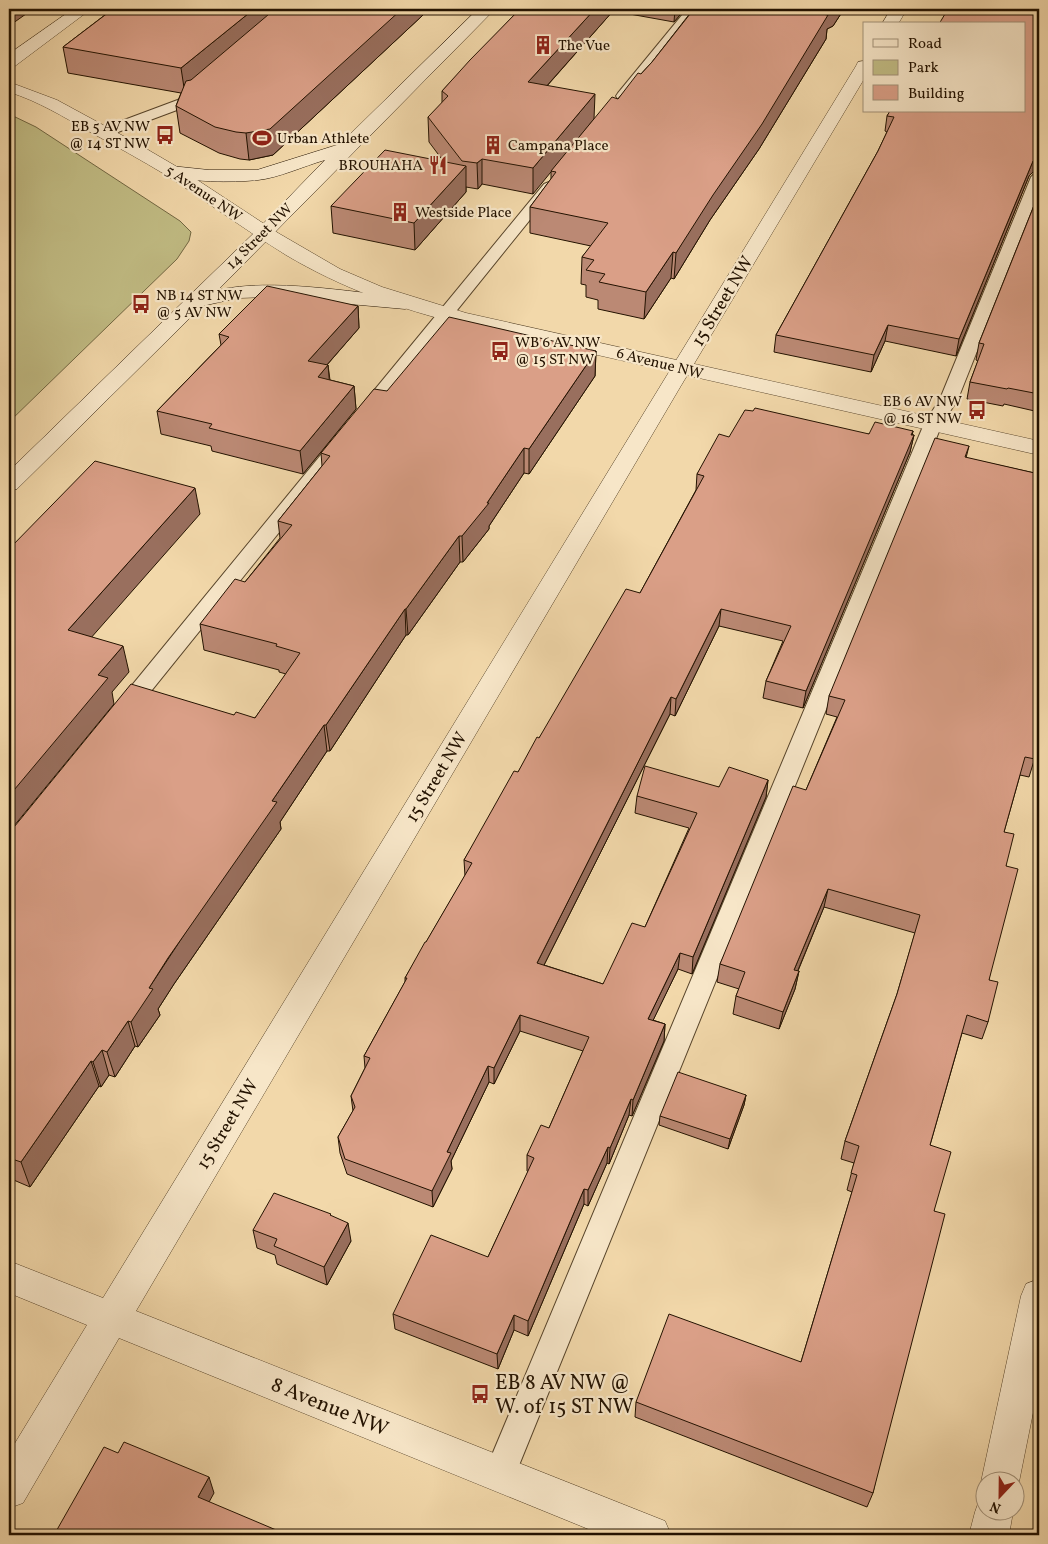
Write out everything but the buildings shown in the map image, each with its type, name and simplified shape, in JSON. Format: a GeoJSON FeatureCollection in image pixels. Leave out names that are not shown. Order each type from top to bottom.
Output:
{"type":"FeatureCollection","features":[{"type":"Feature","properties":{"kind":"street"},"geometry":{"type":"LineString","coordinates":[[9,62],[83,9]]}},
{"type":"Feature","properties":{"kind":"street","name":"14 Street NW"},"geometry":{"type":"LineString","coordinates":[[9,484],[264,234],[347,147],[487,9]]}},
{"type":"Feature","properties":{"kind":"street"},"geometry":{"type":"LineString","coordinates":[[891,22],[899,9]]}},
{"type":"Feature","properties":{"kind":"street","name":"15 Street NW"},"geometry":{"type":"LineString","coordinates":[[9,1489],[863,68]]}},
{"type":"Feature","properties":{"kind":"street","name":"5 Avenue NW"},"geometry":{"type":"LineString","coordinates":[[9,86],[57,106],[104,132],[171,171],[264,234]]}},
{"type":"Feature","properties":{"kind":"street"},"geometry":{"type":"LineString","coordinates":[[171,171],[208,175],[258,175],[347,147]]}},
{"type":"Feature","properties":{"kind":"street","name":"6 Avenue NW"},"geometry":{"type":"LineString","coordinates":[[264,234],[334,273],[405,303],[445,314],[644,358],[682,369],[1039,448]]}},
{"type":"Feature","properties":{"kind":"street"},"geometry":{"type":"LineString","coordinates":[[193,302],[238,292],[271,291],[405,303]]}},
{"type":"Feature","properties":{"kind":"street","name":"8 Avenue NW"},"geometry":{"type":"LineString","coordinates":[[9,1276],[651,1535]]}},
{"type":"Feature","properties":{"kind":"street"},"geometry":{"type":"LineString","coordinates":[[1002,1472],[1039,1296]]}},
{"type":"Feature","properties":{"kind":"street"},"geometry":{"type":"LineString","coordinates":[[989,1535],[992,1522]]}},
{"type":"Feature","properties":{"kind":"lane"},"geometry":{"type":"LineString","coordinates":[[614,107],[694,9]]}},
{"type":"Feature","properties":{"kind":"lane"},"geometry":{"type":"LineString","coordinates":[[104,132],[188,101],[210,82]]}},
{"type":"Feature","properties":{"kind":"lane"},"geometry":{"type":"LineString","coordinates":[[109,728],[557,176]]}},
{"type":"Feature","properties":{"kind":"lane"},"geometry":{"type":"LineString","coordinates":[[500,1474],[933,424],[949,399],[1039,178]]}},
{"type":"Feature","properties":{"kind":"green space"},"geometry":{"type":"Polygon","coordinates":[[[9,114],[36,127],[180,221],[191,232],[189,241],[177,259],[9,422],[9,114]]]}},
{"type":"Feature","properties":{"kind":"place","name":"The Vue"},"geometry":{"type":"Point","coordinates":[543,45]}},
{"type":"Feature","properties":{"kind":"place","name":"EB 5 AV NW @ 14 ST NW"},"geometry":{"type":"Point","coordinates":[165,135]}},
{"type":"Feature","properties":{"kind":"place","name":"Urban Athlete"},"geometry":{"type":"Point","coordinates":[262,138]}},
{"type":"Feature","properties":{"kind":"place","name":"Campana Place"},"geometry":{"type":"Point","coordinates":[493,145]}},
{"type":"Feature","properties":{"kind":"place","name":"BROUHAHA"},"geometry":{"type":"Point","coordinates":[438,165]}},
{"type":"Feature","properties":{"kind":"place","name":"Westside Place"},"geometry":{"type":"Point","coordinates":[400,212]}},
{"type":"Feature","properties":{"kind":"place","name":"NB 14 ST NW @ 5 AV NW"},"geometry":{"type":"Point","coordinates":[141,304]}},
{"type":"Feature","properties":{"kind":"place","name":"WB 6 AV NW @ 15 ST NW"},"geometry":{"type":"Point","coordinates":[500,351]}},
{"type":"Feature","properties":{"kind":"place","name":"EB 6 AV NW @ 16 ST NW"},"geometry":{"type":"Point","coordinates":[977,410]}},
{"type":"Feature","properties":{"kind":"place","name":"EB 8 AV NW @ W. of 15 ST NW"},"geometry":{"type":"Point","coordinates":[480,1394]}}]}
